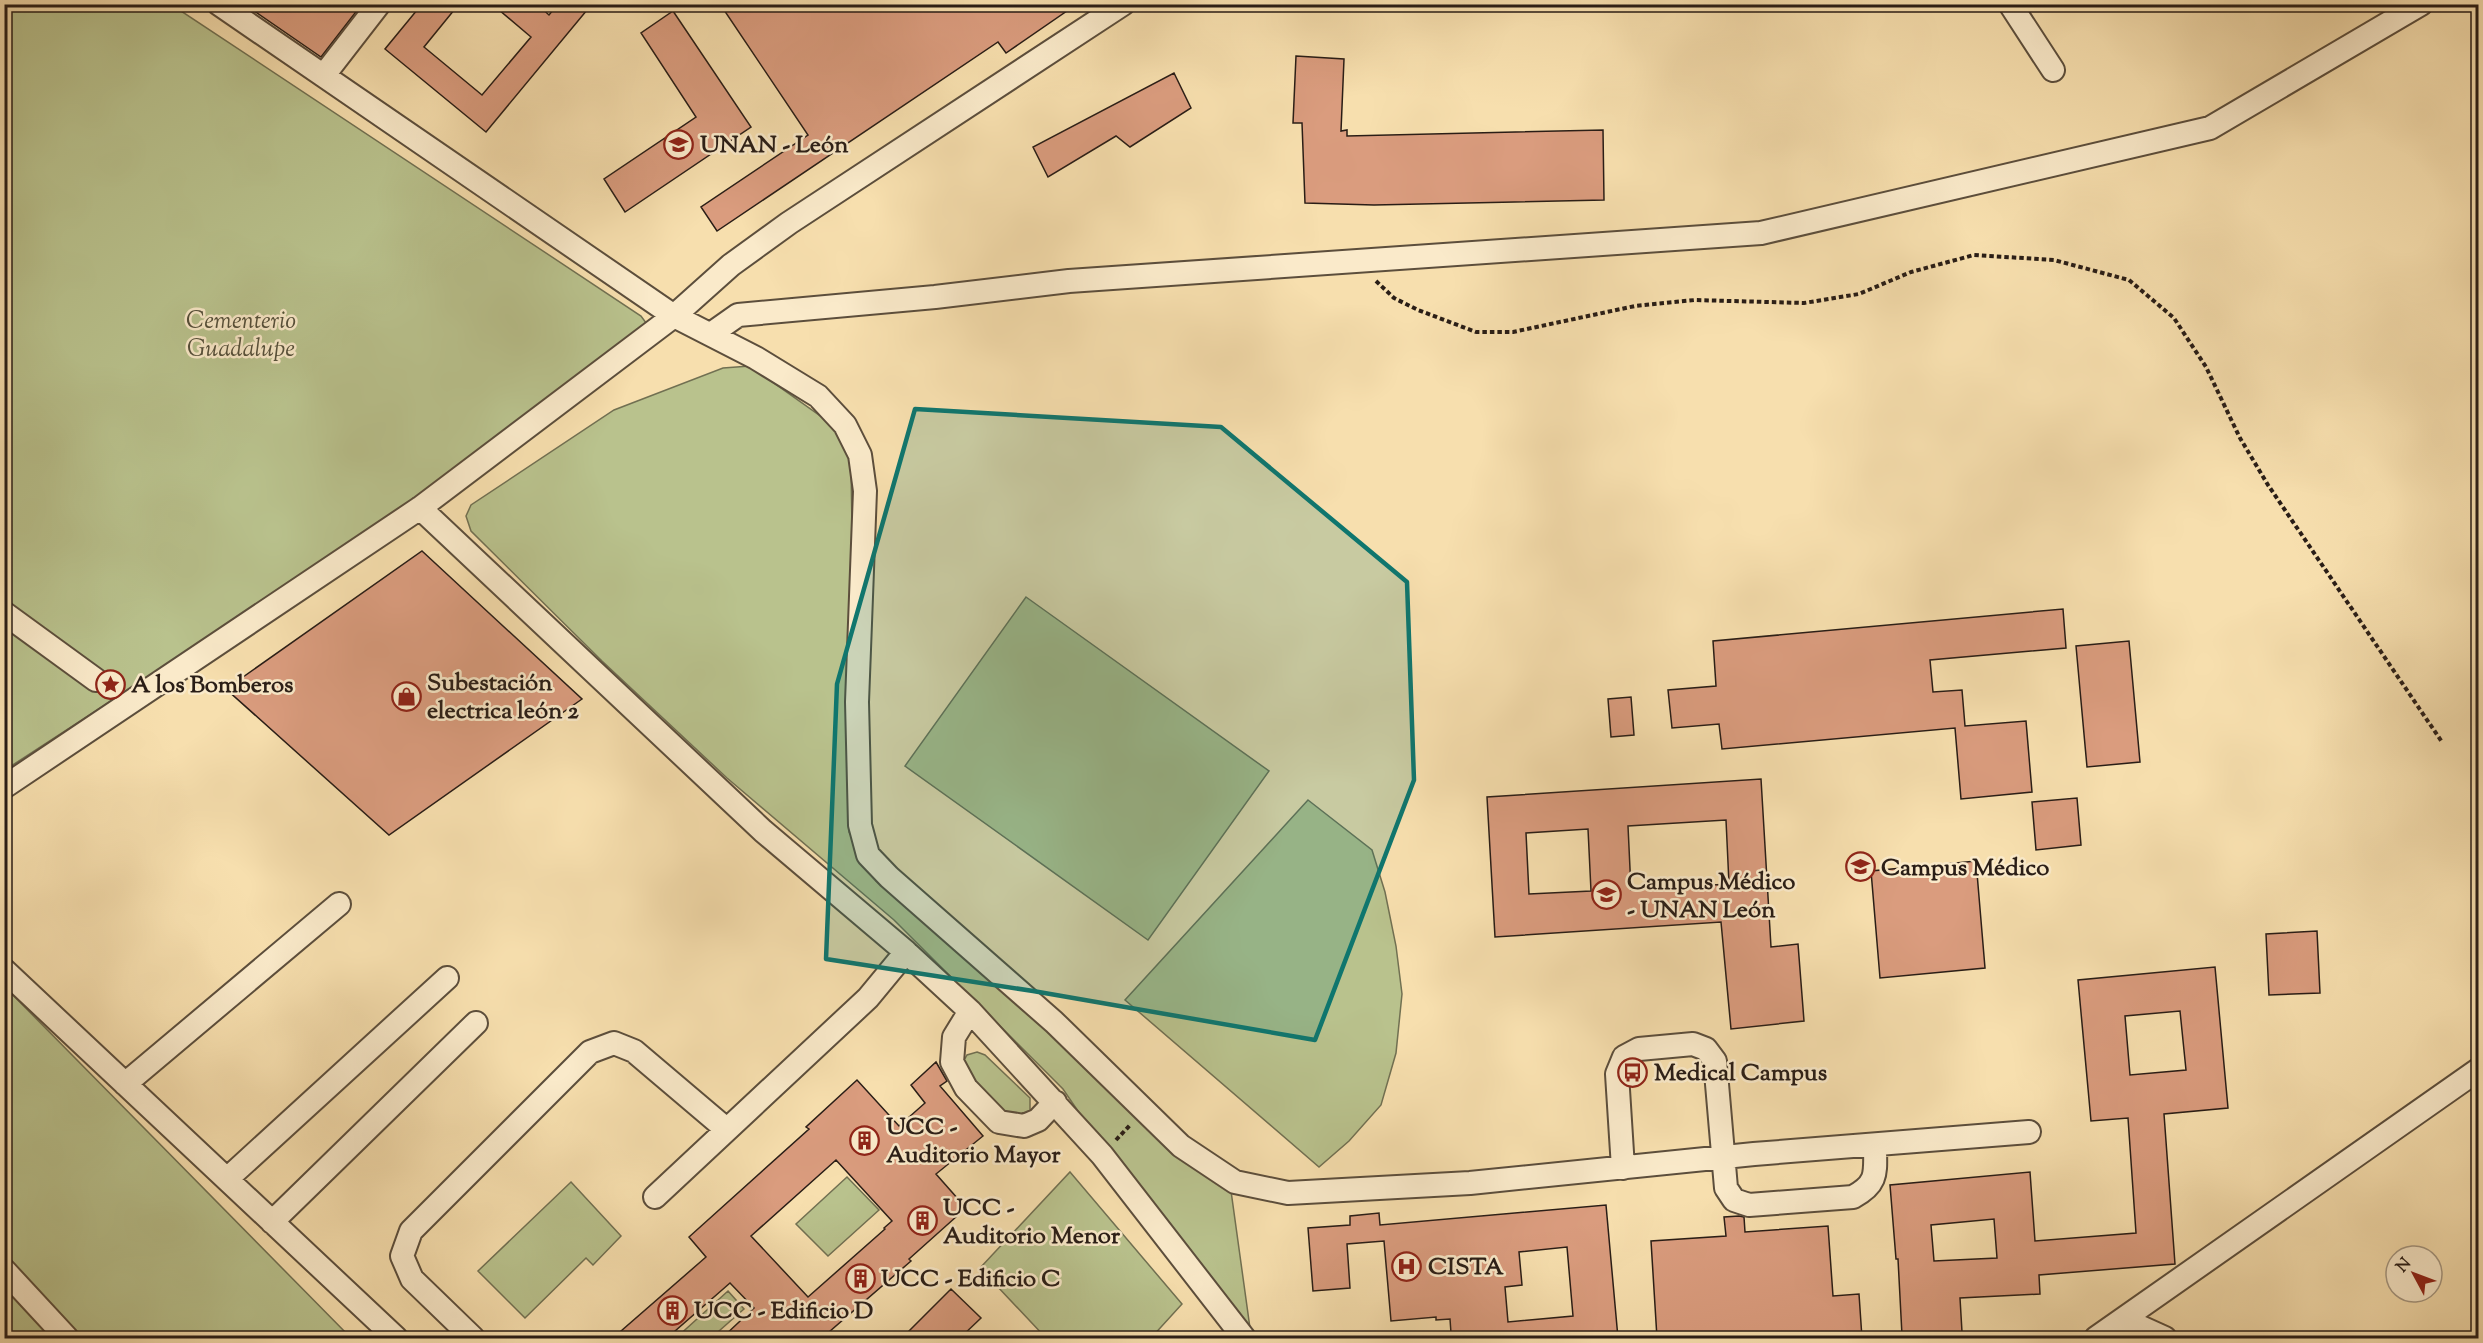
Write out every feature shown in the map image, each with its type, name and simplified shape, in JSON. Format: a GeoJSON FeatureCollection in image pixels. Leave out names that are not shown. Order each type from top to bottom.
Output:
{"type":"FeatureCollection","features":[{"type":"Feature","properties":{"kind":"street"},"geometry":{"type":"LineString","coordinates":[[219,4],[674,316],[756,358],[818,396],[845,425],[860,455],[865,491],[857,702],[860,825],[868,855],[889,877],[1053,1022],[1181,1146],[1235,1182],[1288,1193],[1470,1183],[1723,1157],[2029,1132]]}},
{"type":"Feature","properties":{"kind":"street"},"geometry":{"type":"LineString","coordinates":[[324,75],[379,4]]}},
{"type":"Feature","properties":{"kind":"street"},"geometry":{"type":"LineString","coordinates":[[4,786],[420,508],[674,316],[731,265],[789,223],[1123,4]]}},
{"type":"Feature","properties":{"kind":"street"},"geometry":{"type":"LineString","coordinates":[[2010,4],[2053,70]]}},
{"type":"Feature","properties":{"kind":"street"},"geometry":{"type":"LineString","coordinates":[[711,334],[738,315],[935,297],[1069,281],[1761,233],[2210,128],[2421,4]]}},
{"type":"Feature","properties":{"kind":"street"},"geometry":{"type":"LineString","coordinates":[[420,508],[763,831],[906,952],[970,1011],[1102,1155],[1244,1338]]}},
{"type":"Feature","properties":{"kind":"street"},"geometry":{"type":"LineString","coordinates":[[4,613],[96,680]]}},
{"type":"Feature","properties":{"kind":"street"},"geometry":{"type":"LineString","coordinates":[[125,1084],[339,904]]}},
{"type":"Feature","properties":{"kind":"street"},"geometry":{"type":"LineString","coordinates":[[655,1197],[868,998],[906,952]]}},
{"type":"Feature","properties":{"kind":"street"},"geometry":{"type":"LineString","coordinates":[[4,970],[396,1338]]}},
{"type":"Feature","properties":{"kind":"street"},"geometry":{"type":"LineString","coordinates":[[227,1179],[447,978]]}},
{"type":"Feature","properties":{"kind":"street"},"geometry":{"type":"LineString","coordinates":[[970,1011],[954,1037],[952,1062],[966,1088],[999,1122],[1024,1126],[1038,1120],[1055,1102]]}},
{"type":"Feature","properties":{"kind":"street"},"geometry":{"type":"LineString","coordinates":[[272,1222],[476,1023]]}},
{"type":"Feature","properties":{"kind":"street"},"geometry":{"type":"LineString","coordinates":[[473,1338],[412,1279],[402,1256],[411,1231],[590,1052],[614,1043],[634,1051],[726,1129]]}},
{"type":"Feature","properties":{"kind":"street"},"geometry":{"type":"LineString","coordinates":[[1623,1168],[1617,1074],[1624,1058],[1639,1049],[1693,1044],[1706,1049],[1715,1061],[1726,1188],[1734,1200],[1749,1205],[1853,1197],[1867,1190],[1875,1175],[1875,1145]]}},
{"type":"Feature","properties":{"kind":"street"},"geometry":{"type":"LineString","coordinates":[[2096,1338],[2478,1070]]}},
{"type":"Feature","properties":{"kind":"street"},"geometry":{"type":"LineString","coordinates":[[4,1270],[67,1338]]}},
{"type":"Feature","properties":{"kind":"street"},"geometry":{"type":"LineString","coordinates":[[2123,1319],[2165,1338]]}},
{"type":"Feature","properties":{"kind":"path"},"geometry":{"type":"LineString","coordinates":[[1362,260],[1376,281],[1394,298],[1418,310],[1476,332],[1513,332],[1635,306],[1695,300],[1804,303],[1859,294],[1911,272],[1974,255],[2054,260],[2129,280],[2174,318],[2206,366],[2240,438],[2268,485],[2442,742]]}},
{"type":"Feature","properties":{"kind":"path"},"geometry":{"type":"LineString","coordinates":[[1102,1155],[1144,1111]]}},
{"type":"Feature","properties":{"kind":"highlighted area"},"geometry":{"type":"Polygon","coordinates":[[[915,409],[1221,427],[1407,582],[1414,780],[1315,1040],[1033,991],[826,959],[837,684],[915,409]]]}},
{"type":"Feature","properties":{"kind":"green space","name":"Cementerio Guadalupe"},"geometry":{"type":"Polygon","coordinates":[[[5,5],[172,5],[641,316],[655,335],[454,478],[5,770],[5,5]]]}},
{"type":"Feature","properties":{"kind":"green space"},"geometry":{"type":"Polygon","coordinates":[[[750,366],[840,430],[851,466],[852,528],[847,753],[849,832],[876,881],[1008,993],[1231,1191],[1250,1328],[1120,1173],[1063,1089],[894,920],[727,778],[602,661],[471,531],[466,516],[471,505],[614,410],[723,368],[750,366]]]}},
{"type":"Feature","properties":{"kind":"green space"},"geometry":{"type":"Polygon","coordinates":[[[1026,597],[1269,771],[1148,940],[905,766],[1026,597]]]}},
{"type":"Feature","properties":{"kind":"green space"},"geometry":{"type":"Polygon","coordinates":[[[1308,800],[1372,850],[1385,892],[1396,946],[1402,994],[1396,1053],[1381,1105],[1349,1141],[1319,1167],[1125,1000],[1308,800]]]}},
{"type":"Feature","properties":{"kind":"green space"},"geometry":{"type":"Polygon","coordinates":[[[5,987],[351,1338],[5,1338],[5,987]]]}},
{"type":"Feature","properties":{"kind":"green space"},"geometry":{"type":"Polygon","coordinates":[[[977,1052],[985,1055],[1030,1098],[1030,1110],[1022,1117],[1009,1118],[965,1076],[962,1064],[967,1055],[977,1052]]]}},
{"type":"Feature","properties":{"kind":"green space"},"geometry":{"type":"Polygon","coordinates":[[[1070,1172],[1182,1304],[1151,1338],[1046,1338],[980,1268],[1070,1172]]]}},
{"type":"Feature","properties":{"kind":"green space"},"geometry":{"type":"Polygon","coordinates":[[[847,1177],[879,1210],[828,1256],[796,1224],[847,1177]]]}},
{"type":"Feature","properties":{"kind":"green space"},"geometry":{"type":"Polygon","coordinates":[[[571,1182],[621,1236],[593,1265],[586,1258],[525,1318],[478,1271],[571,1182]]]}},
{"type":"Feature","properties":{"kind":"green space"},"geometry":{"type":"Polygon","coordinates":[[[728,1291],[744,1309],[711,1338],[676,1338],[728,1291]]]}},
{"type":"Feature","properties":{"kind":"building"},"geometry":{"type":"Polygon","coordinates":[[[244,4],[362,4],[321,57],[244,4]]]}},
{"type":"Feature","properties":{"kind":"building"},"geometry":{"type":"Polygon","coordinates":[[[422,4],[459,4],[424,47],[482,95],[531,37],[492,4],[537,4],[549,15],[558,4],[592,4],[486,132],[385,49],[422,4]]]}},
{"type":"Feature","properties":{"kind":"building"},"geometry":{"type":"Polygon","coordinates":[[[720,4],[1077,4],[1006,53],[998,42],[717,231],[701,207],[808,135],[720,4]]]}},
{"type":"Feature","properties":{"kind":"building"},"geometry":{"type":"Polygon","coordinates":[[[673,11],[751,127],[625,212],[604,179],[696,117],[641,33],[673,11]]]}},
{"type":"Feature","properties":{"kind":"building"},"geometry":{"type":"Polygon","coordinates":[[[1296,56],[1344,59],[1341,131],[1347,130],[1347,136],[1603,130],[1604,200],[1374,205],[1305,203],[1302,123],[1293,123],[1296,56]]]}},
{"type":"Feature","properties":{"kind":"building"},"geometry":{"type":"Polygon","coordinates":[[[1174,73],[1191,108],[1130,147],[1116,136],[1048,177],[1033,147],[1174,73]]]}},
{"type":"Feature","properties":{"kind":"building"},"geometry":{"type":"Polygon","coordinates":[[[422,551],[582,699],[389,835],[226,689],[422,551]]]}},
{"type":"Feature","properties":{"kind":"building"},"geometry":{"type":"Polygon","coordinates":[[[2063,609],[2066,648],[1930,660],[1933,692],[1962,690],[1965,726],[2026,721],[2032,792],[1961,799],[1955,728],[1722,749],[1719,724],[1672,728],[1668,690],[1716,686],[1713,641],[2063,609]]]}},
{"type":"Feature","properties":{"kind":"building"},"geometry":{"type":"Polygon","coordinates":[[[2129,641],[2140,762],[2087,767],[2076,646],[2129,641]]]}},
{"type":"Feature","properties":{"kind":"building"},"geometry":{"type":"Polygon","coordinates":[[[1631,697],[1634,735],[1611,737],[1608,699],[1631,697]]]}},
{"type":"Feature","properties":{"kind":"building"},"geometry":{"type":"Polygon","coordinates":[[[1761,779],[1771,947],[1798,944],[1804,1021],[1731,1029],[1721,922],[1495,937],[1487,797],[1761,779]],[[1726,820],[1628,826],[1631,890],[1729,884],[1726,820]],[[1588,829],[1526,833],[1529,894],[1591,891],[1588,829]]]}},
{"type":"Feature","properties":{"kind":"building"},"geometry":{"type":"Polygon","coordinates":[[[2077,798],[2081,845],[2036,850],[2032,802],[2077,798]]]}},
{"type":"Feature","properties":{"kind":"building"},"geometry":{"type":"Polygon","coordinates":[[[1976,861],[1985,968],[1880,978],[1871,871],[1976,861]]]}},
{"type":"Feature","properties":{"kind":"building"},"geometry":{"type":"Polygon","coordinates":[[[2317,931],[2320,993],[2269,995],[2266,934],[2317,931]]]}},
{"type":"Feature","properties":{"kind":"building"},"geometry":{"type":"Polygon","coordinates":[[[2215,967],[2228,1108],[2164,1114],[2175,1264],[2039,1275],[2040,1294],[1960,1298],[1962,1332],[1902,1335],[1898,1259],[1896,1259],[1890,1185],[2030,1172],[2035,1241],[2136,1233],[2128,1118],[2091,1121],[2078,980],[2215,967]],[[2180,1011],[2125,1016],[2130,1075],[2186,1070],[2180,1011]],[[1994,1219],[1931,1225],[1934,1261],[1997,1258],[1994,1219]]]}},
{"type":"Feature","properties":{"kind":"building"},"geometry":{"type":"Polygon","coordinates":[[[936,1062],[947,1081],[940,1086],[983,1136],[936,1174],[966,1208],[909,1259],[911,1261],[822,1338],[722,1338],[754,1308],[730,1283],[667,1338],[613,1338],[706,1257],[689,1237],[809,1129],[806,1127],[857,1080],[899,1126],[925,1103],[911,1085],[936,1062]],[[836,1160],[751,1236],[808,1297],[892,1221],[836,1160]]]}},
{"type":"Feature","properties":{"kind":"building"},"geometry":{"type":"Polygon","coordinates":[[[1606,1205],[1618,1338],[1463,1338],[1463,1332],[1451,1333],[1450,1319],[1436,1320],[1436,1317],[1391,1321],[1384,1241],[1347,1244],[1350,1288],[1313,1291],[1308,1228],[1350,1225],[1350,1216],[1379,1213],[1380,1225],[1606,1205]],[[1567,1247],[1519,1252],[1522,1285],[1505,1287],[1508,1322],[1573,1316],[1567,1247]]]}},
{"type":"Feature","properties":{"kind":"building"},"geometry":{"type":"Polygon","coordinates":[[[1724,1217],[1744,1217],[1745,1232],[1828,1226],[1833,1296],[1859,1294],[1862,1338],[1657,1338],[1651,1241],[1726,1236],[1724,1217]]]}},
{"type":"Feature","properties":{"kind":"building"},"geometry":{"type":"Polygon","coordinates":[[[951,1289],[981,1318],[960,1338],[902,1338],[951,1289]]]}},
{"type":"Feature","properties":{"kind":"place","name":"UNAN - León"},"geometry":{"type":"Point","coordinates":[679,144]}},
{"type":"Feature","properties":{"kind":"place","name":"A los Bomberos"},"geometry":{"type":"Point","coordinates":[110,684]}},
{"type":"Feature","properties":{"kind":"place","name":"Subestación electrica león 2"},"geometry":{"type":"Point","coordinates":[406,696]}},
{"type":"Feature","properties":{"kind":"place","name":"Campus Médico"},"geometry":{"type":"Point","coordinates":[1860,867]}},
{"type":"Feature","properties":{"kind":"place","name":"Campus Médico - UNAN León"},"geometry":{"type":"Point","coordinates":[1606,895]}},
{"type":"Feature","properties":{"kind":"place","name":"Medical Campus"},"geometry":{"type":"Point","coordinates":[1633,1072]}},
{"type":"Feature","properties":{"kind":"place","name":"UCC - Auditorio Mayor"},"geometry":{"type":"Point","coordinates":[865,1140]}},
{"type":"Feature","properties":{"kind":"place","name":"UCC - Auditorio Menor"},"geometry":{"type":"Point","coordinates":[922,1221]}},
{"type":"Feature","properties":{"kind":"place","name":"CISTA"},"geometry":{"type":"Point","coordinates":[1407,1266]}},
{"type":"Feature","properties":{"kind":"place","name":"UCC - Edificio C"},"geometry":{"type":"Point","coordinates":[860,1278]}},
{"type":"Feature","properties":{"kind":"place","name":"UCC - Edificio D"},"geometry":{"type":"Point","coordinates":[673,1310]}}]}
